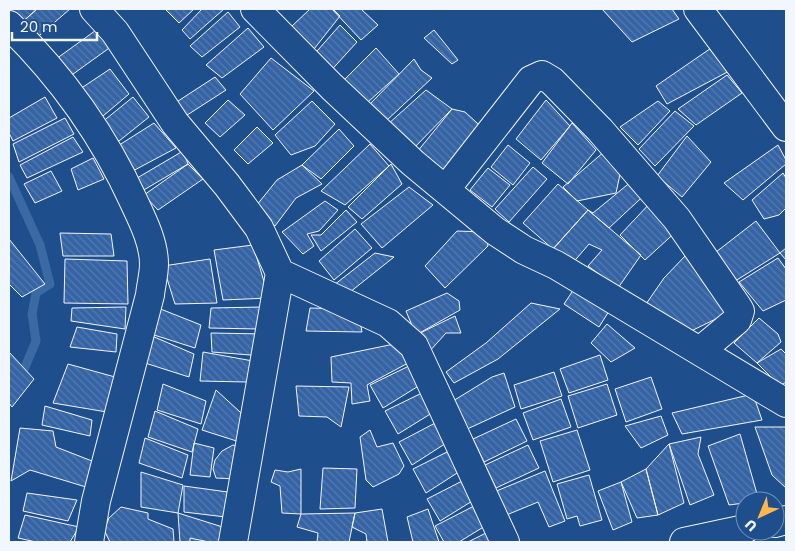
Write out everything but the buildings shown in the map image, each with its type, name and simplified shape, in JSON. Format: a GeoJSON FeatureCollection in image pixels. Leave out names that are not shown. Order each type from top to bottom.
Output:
{"type":"FeatureCollection","features":[{"type":"Feature","properties":{"kind":"street"},"geometry":{"type":"LineString","coordinates":[[94,9],[115,32],[175,123],[227,185],[259,228],[280,273],[233,542]]}},
{"type":"Feature","properties":{"kind":"street"},"geometry":{"type":"LineString","coordinates":[[255,9],[332,87],[413,163],[495,231],[524,250],[556,265],[786,402]]}},
{"type":"Feature","properties":{"kind":"street"},"geometry":{"type":"LineString","coordinates":[[698,9],[786,127]]}},
{"type":"Feature","properties":{"kind":"street"},"geometry":{"type":"LineString","coordinates":[[9,25],[62,84],[98,134],[120,172],[145,225],[154,263],[150,295],[96,501],[89,542]]}},
{"type":"Feature","properties":{"kind":"street"},"geometry":{"type":"LineString","coordinates":[[446,189],[531,80],[542,75],[552,81],[600,130],[677,219],[740,311],[737,320],[700,351]]}},
{"type":"Feature","properties":{"kind":"street"},"geometry":{"type":"LineString","coordinates":[[280,273],[388,323],[414,346],[505,542]]}},
{"type":"Feature","properties":{"kind":"street"},"geometry":{"type":"LineString","coordinates":[[684,542],[735,531]]}},
{"type":"Feature","properties":{"kind":"waterway"},"geometry":{"type":"LineString","coordinates":[[9,177],[40,245],[50,284],[36,293],[32,314],[36,341],[20,379]]}}]}
